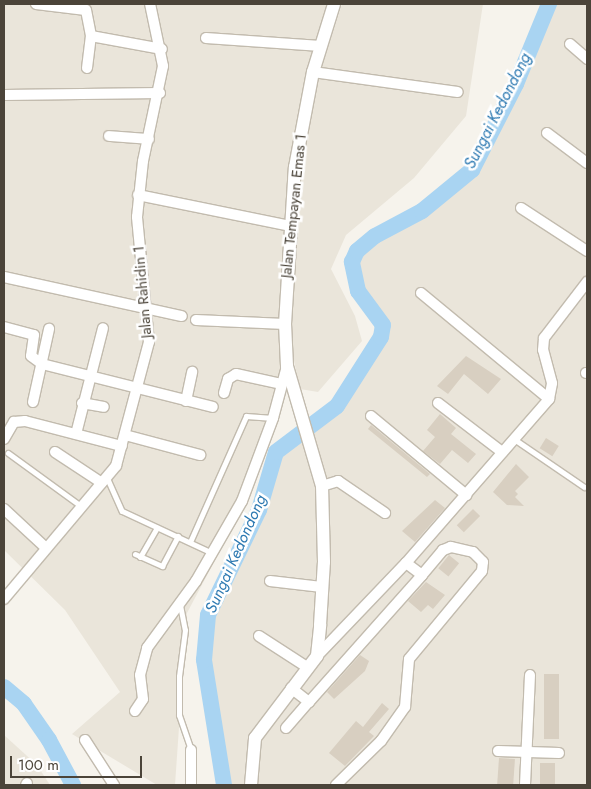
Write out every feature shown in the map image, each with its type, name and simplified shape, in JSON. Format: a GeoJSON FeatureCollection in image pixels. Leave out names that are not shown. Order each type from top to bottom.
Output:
{"type":"FeatureCollection","features":[{"type":"Feature","properties":{"kind":"street"},"geometry":{"type":"LineString","coordinates":[[36,4],[86,10],[91,36],[87,68]]}},
{"type":"Feature","properties":{"kind":"street","name":"Jalan Rahidin 1"},"geometry":{"type":"LineString","coordinates":[[4,599],[45,547],[116,466],[149,342],[138,195],[160,93],[162,49],[150,4]]}},
{"type":"Feature","properties":{"kind":"street","name":"Jalan Tempayan Emas 1"},"geometry":{"type":"LineString","coordinates":[[316,656],[322,586],[322,486],[284,353],[290,226],[295,167],[313,72],[334,4]]}},
{"type":"Feature","properties":{"kind":"street"},"geometry":{"type":"LineString","coordinates":[[91,36],[162,49]]}},
{"type":"Feature","properties":{"kind":"street"},"geometry":{"type":"LineString","coordinates":[[206,38],[321,46]]}},
{"type":"Feature","properties":{"kind":"street"},"geometry":{"type":"LineString","coordinates":[[570,44],[587,59]]}},
{"type":"Feature","properties":{"kind":"street"},"geometry":{"type":"LineString","coordinates":[[313,72],[458,92]]}},
{"type":"Feature","properties":{"kind":"street"},"geometry":{"type":"LineString","coordinates":[[4,95],[160,93]]}},
{"type":"Feature","properties":{"kind":"street"},"geometry":{"type":"LineString","coordinates":[[547,132],[587,163]]}},
{"type":"Feature","properties":{"kind":"street"},"geometry":{"type":"LineString","coordinates":[[109,136],[149,139]]}},
{"type":"Feature","properties":{"kind":"street"},"geometry":{"type":"LineString","coordinates":[[138,195],[290,226]]}},
{"type":"Feature","properties":{"kind":"street"},"geometry":{"type":"LineString","coordinates":[[521,208],[587,251]]}},
{"type":"Feature","properties":{"kind":"street"},"geometry":{"type":"LineString","coordinates":[[4,277],[182,316]]}},
{"type":"Feature","properties":{"kind":"street"},"geometry":{"type":"LineString","coordinates":[[251,785],[255,738],[291,688],[316,656],[406,563],[549,399],[552,383],[543,350],[544,338],[587,282]]}},
{"type":"Feature","properties":{"kind":"street"},"geometry":{"type":"LineString","coordinates":[[420,294],[549,399]]}},
{"type":"Feature","properties":{"kind":"street"},"geometry":{"type":"LineString","coordinates":[[196,320],[285,324]]}},
{"type":"Feature","properties":{"kind":"street"},"geometry":{"type":"LineString","coordinates":[[4,327],[34,334],[31,356],[42,364],[90,375],[136,390],[214,407]]}},
{"type":"Feature","properties":{"kind":"street"},"geometry":{"type":"LineString","coordinates":[[76,434],[82,403],[103,328]]}},
{"type":"Feature","properties":{"kind":"street"},"geometry":{"type":"LineString","coordinates":[[33,402],[49,329]]}},
{"type":"Feature","properties":{"kind":"street"},"geometry":{"type":"LineString","coordinates":[[135,712],[143,699],[140,675],[147,648],[180,604],[242,501],[273,418],[287,366]]}},
{"type":"Feature","properties":{"kind":"street"},"geometry":{"type":"LineString","coordinates":[[186,401],[192,372]]}},
{"type":"Feature","properties":{"kind":"street"},"geometry":{"type":"LineString","coordinates":[[224,393],[228,379],[236,374],[281,384]]}},
{"type":"Feature","properties":{"kind":"street"},"geometry":{"type":"LineString","coordinates":[[82,403],[104,407]]}},
{"type":"Feature","properties":{"kind":"street"},"geometry":{"type":"LineString","coordinates":[[438,403],[502,452]]}},
{"type":"Feature","properties":{"kind":"street"},"geometry":{"type":"LineString","coordinates":[[371,416],[466,494]]}},
{"type":"Feature","properties":{"kind":"street"},"geometry":{"type":"LineString","coordinates":[[4,439],[17,421],[122,446]]}},
{"type":"Feature","properties":{"kind":"street"},"geometry":{"type":"LineString","coordinates":[[124,435],[200,455]]}},
{"type":"Feature","properties":{"kind":"street"},"geometry":{"type":"LineString","coordinates":[[55,452],[104,480]]}},
{"type":"Feature","properties":{"kind":"street"},"geometry":{"type":"LineString","coordinates":[[322,486],[338,481],[385,513]]}},
{"type":"Feature","properties":{"kind":"street"},"geometry":{"type":"LineString","coordinates":[[4,509],[45,547]]}},
{"type":"Feature","properties":{"kind":"street"},"geometry":{"type":"LineString","coordinates":[[286,728],[449,547],[473,552],[483,562],[482,570],[409,659],[405,707],[340,784]]}},
{"type":"Feature","properties":{"kind":"street"},"geometry":{"type":"LineString","coordinates":[[406,563],[422,575]]}},
{"type":"Feature","properties":{"kind":"street"},"geometry":{"type":"LineString","coordinates":[[270,582],[322,586]]}},
{"type":"Feature","properties":{"kind":"street"},"geometry":{"type":"LineString","coordinates":[[259,636],[307,668]]}},
{"type":"Feature","properties":{"kind":"street"},"geometry":{"type":"LineString","coordinates":[[525,785],[530,675]]}},
{"type":"Feature","properties":{"kind":"street"},"geometry":{"type":"LineString","coordinates":[[291,688],[309,702]]}},
{"type":"Feature","properties":{"kind":"street"},"geometry":{"type":"LineString","coordinates":[[85,740],[114,785]]}},
{"type":"Feature","properties":{"kind":"street"},"geometry":{"type":"LineString","coordinates":[[191,750],[192,785]]}},
{"type":"Feature","properties":{"kind":"street"},"geometry":{"type":"LineString","coordinates":[[498,751],[559,753]]}},
{"type":"Feature","properties":{"kind":"lane"},"geometry":{"type":"LineString","coordinates":[[190,542],[246,416],[273,418]]}},
{"type":"Feature","properties":{"kind":"lane"},"geometry":{"type":"LineString","coordinates":[[514,438],[584,487]]}},
{"type":"Feature","properties":{"kind":"lane"},"geometry":{"type":"LineString","coordinates":[[8,453],[81,506]]}},
{"type":"Feature","properties":{"kind":"lane"},"geometry":{"type":"LineString","coordinates":[[104,480],[122,511],[212,553]]}},
{"type":"Feature","properties":{"kind":"lane"},"geometry":{"type":"LineString","coordinates":[[157,527],[137,555],[162,566],[178,536]]}},
{"type":"Feature","properties":{"kind":"lane"},"geometry":{"type":"LineString","coordinates":[[180,604],[185,630],[179,676],[179,715],[191,750]]}},
{"type":"Feature","properties":{"kind":"shaded area"},"geometry":{"type":"Polygon","coordinates":[[[4,4],[331,4],[308,73],[283,286],[280,370],[240,513],[187,613],[175,785],[157,785],[72,734],[120,692],[65,610],[4,550],[4,4]]]}},
{"type":"Feature","properties":{"kind":"shaded area"},"geometry":{"type":"Polygon","coordinates":[[[342,4],[483,4],[466,116],[414,178],[346,235],[331,269],[355,316],[362,341],[318,392],[300,389],[289,337],[300,167],[319,75],[342,4]]]}},
{"type":"Feature","properties":{"kind":"shaded area"},"geometry":{"type":"Polygon","coordinates":[[[546,4],[587,4],[587,785],[222,785],[203,660],[206,615],[258,510],[275,452],[336,405],[379,337],[382,325],[357,292],[350,262],[356,250],[374,235],[421,210],[461,180],[469,169],[514,82],[546,4]]]}},
{"type":"Feature","properties":{"kind":"shaded area"},"geometry":{"type":"Polygon","coordinates":[[[4,735],[37,765],[50,785],[4,785],[4,735]]]}},
{"type":"Feature","properties":{"kind":"building"},"geometry":{"type":"Polygon","coordinates":[[[466,356],[501,379],[488,394],[464,374],[448,394],[437,386],[466,356]]]}},
{"type":"Feature","properties":{"kind":"building"},"geometry":{"type":"Polygon","coordinates":[[[440,414],[456,428],[451,434],[476,454],[468,463],[452,450],[440,464],[423,451],[435,437],[427,430],[440,414]]]}},
{"type":"Feature","properties":{"kind":"building"},"geometry":{"type":"Polygon","coordinates":[[[371,425],[430,474],[427,477],[368,429],[371,425]]]}},
{"type":"Feature","properties":{"kind":"building"},"geometry":{"type":"Polygon","coordinates":[[[546,438],[559,446],[552,456],[540,448],[546,438]]]}},
{"type":"Feature","properties":{"kind":"building"},"geometry":{"type":"Polygon","coordinates":[[[516,464],[529,477],[515,491],[518,494],[515,497],[524,506],[507,505],[493,492],[516,464]]]}},
{"type":"Feature","properties":{"kind":"building"},"geometry":{"type":"Polygon","coordinates":[[[435,500],[445,508],[415,542],[402,531],[435,500]]]}},
{"type":"Feature","properties":{"kind":"building"},"geometry":{"type":"Polygon","coordinates":[[[473,509],[480,516],[464,532],[457,525],[473,509]]]}},
{"type":"Feature","properties":{"kind":"building"},"geometry":{"type":"Polygon","coordinates":[[[449,555],[459,563],[448,576],[438,568],[449,555]]]}},
{"type":"Feature","properties":{"kind":"building"},"geometry":{"type":"Polygon","coordinates":[[[426,582],[445,595],[433,609],[428,605],[421,612],[408,601],[426,582]]]}},
{"type":"Feature","properties":{"kind":"building"},"geometry":{"type":"Polygon","coordinates":[[[360,655],[369,661],[365,671],[334,699],[327,692],[360,655]]]}},
{"type":"Feature","properties":{"kind":"building"},"geometry":{"type":"Polygon","coordinates":[[[544,674],[559,674],[559,739],[544,739],[544,674]]]}},
{"type":"Feature","properties":{"kind":"building"},"geometry":{"type":"Polygon","coordinates":[[[382,703],[389,709],[369,732],[374,736],[345,766],[329,753],[356,721],[363,727],[382,703]]]}},
{"type":"Feature","properties":{"kind":"building"},"geometry":{"type":"Polygon","coordinates":[[[499,758],[515,759],[513,785],[497,785],[499,758]]]}},
{"type":"Feature","properties":{"kind":"building"},"geometry":{"type":"Polygon","coordinates":[[[540,763],[555,763],[555,785],[540,785],[540,763]]]}},
{"type":"Feature","properties":{"kind":"waterway","name":"Sungai Kedondong"},"geometry":{"type":"LineString","coordinates":[[224,785],[204,660],[208,615],[259,510],[276,452],[337,406],[381,337],[383,325],[358,291],[352,262],[357,251],[375,236],[422,211],[472,170],[516,84],[549,4]]}},
{"type":"Feature","properties":{"kind":"waterway"},"geometry":{"type":"LineString","coordinates":[[4,687],[24,704],[49,740],[73,785]]}}]}
